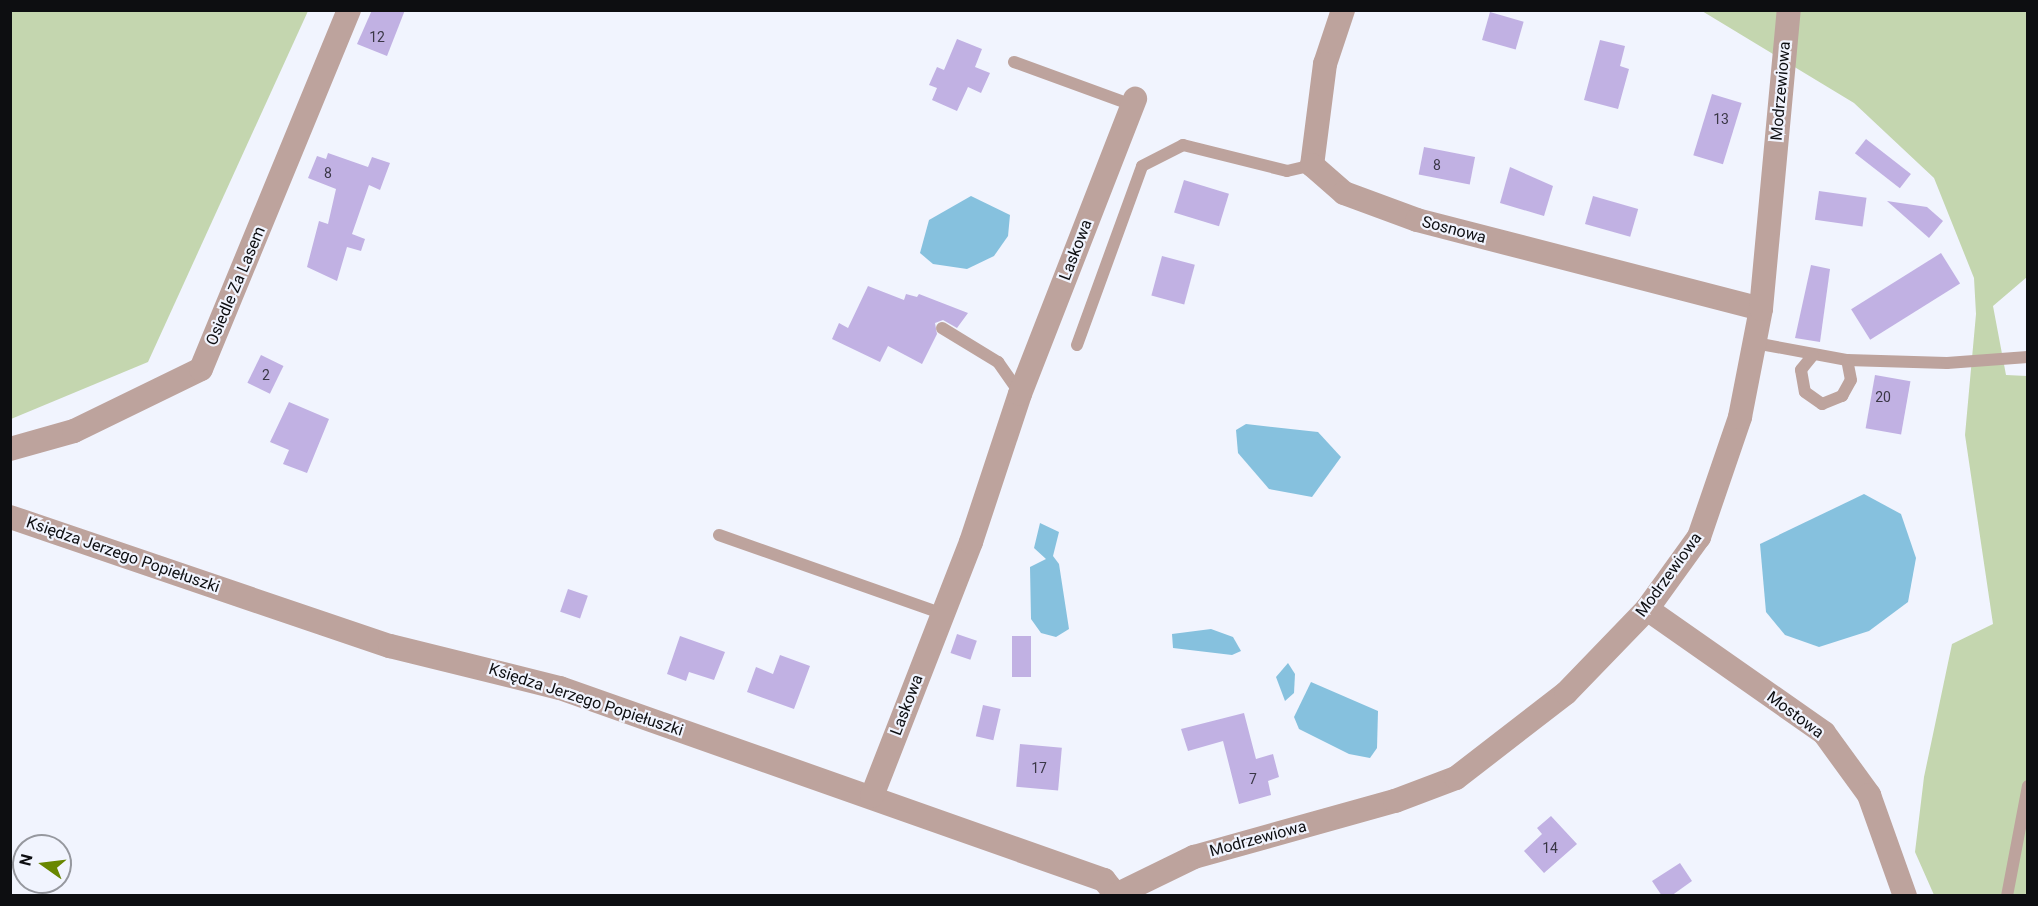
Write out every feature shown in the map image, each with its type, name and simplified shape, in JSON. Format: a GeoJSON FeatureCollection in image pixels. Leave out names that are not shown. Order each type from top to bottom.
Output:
{"type":"FeatureCollection","features":[{"type":"Feature","properties":{"kind":"street","name":"Osiedle Za Lasem"},"geometry":{"type":"LineString","coordinates":[[10,450],[74,431],[201,369],[349,10]]}},
{"type":"Feature","properties":{"kind":"street"},"geometry":{"type":"LineString","coordinates":[[1312,165],[1325,64],[1343,10]]}},
{"type":"Feature","properties":{"kind":"street","name":"Modrzewiowa"},"geometry":{"type":"LineString","coordinates":[[1116,896],[1194,857],[1395,801],[1456,778],[1566,693],[1647,609],[1699,537],[1719,488],[1755,343],[1761,309],[1789,10]]}},
{"type":"Feature","properties":{"kind":"street","name":"Laskowa"},"geometry":{"type":"LineString","coordinates":[[872,796],[943,614],[1020,394],[1134,102]]}},
{"type":"Feature","properties":{"kind":"street","name":"Sosnowa"},"geometry":{"type":"LineString","coordinates":[[1312,165],[1344,193],[1417,220],[1761,309]]}},
{"type":"Feature","properties":{"kind":"street","name":"Księdza Jerzego Popiełuszki"},"geometry":{"type":"LineString","coordinates":[[10,517],[390,646],[560,688],[1104,879],[1116,896]]}},
{"type":"Feature","properties":{"kind":"street","name":"Mostowa"},"geometry":{"type":"LineString","coordinates":[[1647,609],[1824,733],[1869,795],[1905,896]]}},
{"type":"Feature","properties":{"kind":"lane","name":"Laskowa"},"geometry":{"type":"LineString","coordinates":[[1014,62],[1134,102]]}},
{"type":"Feature","properties":{"kind":"lane"},"geometry":{"type":"LineString","coordinates":[[1077,345],[1142,166],[1183,145],[1287,171],[1312,165]]}},
{"type":"Feature","properties":{"kind":"lane"},"geometry":{"type":"LineString","coordinates":[[942,328],[998,362],[1020,394]]}},
{"type":"Feature","properties":{"kind":"lane"},"geometry":{"type":"LineString","coordinates":[[1755,343],[1847,360],[1947,363],[2028,357]]}},
{"type":"Feature","properties":{"kind":"lane"},"geometry":{"type":"LineString","coordinates":[[1814,355],[1801,370],[1805,392],[1822,404],[1842,396],[1851,380],[1847,360]]}},
{"type":"Feature","properties":{"kind":"lane"},"geometry":{"type":"LineString","coordinates":[[719,535],[943,614]]}},
{"type":"Feature","properties":{"kind":"lane"},"geometry":{"type":"LineString","coordinates":[[2007,896],[2028,786]]}},
{"type":"Feature","properties":{"kind":"green space"},"geometry":{"type":"Polygon","coordinates":[[[11,10],[308,11],[148,362],[11,419],[11,10]]]}},
{"type":"Feature","properties":{"kind":"green space"},"geometry":{"type":"Polygon","coordinates":[[[1702,11],[2027,11],[2027,277],[1993,306],[2006,375],[2027,376],[2027,895],[1934,895],[1915,852],[1924,777],[1952,644],[1993,624],[1965,435],[1976,314],[1974,278],[1934,178],[1854,103],[1702,11]]]}},
{"type":"Feature","properties":{"kind":"water"},"geometry":{"type":"Polygon","coordinates":[[[971,196],[1010,215],[1008,236],[994,256],[967,269],[933,264],[920,253],[929,220],[971,196]]]}},
{"type":"Feature","properties":{"kind":"water"},"geometry":{"type":"Polygon","coordinates":[[[1246,424],[1318,432],[1341,457],[1312,497],[1269,489],[1238,453],[1236,430],[1246,424]]]}},
{"type":"Feature","properties":{"kind":"water"},"geometry":{"type":"Polygon","coordinates":[[[1864,494],[1901,514],[1916,558],[1908,602],[1869,631],[1819,647],[1785,635],[1766,612],[1760,544],[1864,494]]]}},
{"type":"Feature","properties":{"kind":"water"},"geometry":{"type":"Polygon","coordinates":[[[1040,523],[1059,532],[1053,556],[1059,564],[1069,629],[1056,637],[1041,633],[1031,619],[1030,567],[1046,559],[1034,548],[1040,523]]]}},
{"type":"Feature","properties":{"kind":"water"},"geometry":{"type":"Polygon","coordinates":[[[1211,629],[1233,637],[1241,651],[1232,655],[1173,648],[1172,634],[1211,629]]]}},
{"type":"Feature","properties":{"kind":"water"},"geometry":{"type":"Polygon","coordinates":[[[1288,663],[1295,674],[1294,693],[1285,701],[1276,677],[1288,663]]]}},
{"type":"Feature","properties":{"kind":"water"},"geometry":{"type":"Polygon","coordinates":[[[1311,682],[1378,711],[1377,748],[1370,758],[1349,754],[1299,729],[1294,717],[1311,682]]]}},
{"type":"Feature","properties":{"kind":"building"},"geometry":{"type":"Polygon","coordinates":[[[372,10],[405,10],[387,56],[357,44],[372,10]]]}},
{"type":"Feature","properties":{"kind":"building"},"geometry":{"type":"Polygon","coordinates":[[[1490,12],[1524,22],[1516,50],[1482,40],[1490,12]]]}},
{"type":"Feature","properties":{"kind":"building"},"geometry":{"type":"Polygon","coordinates":[[[957,39],[982,49],[975,67],[990,73],[981,93],[968,87],[957,111],[932,100],[937,88],[929,85],[937,67],[944,70],[957,39]]]}},
{"type":"Feature","properties":{"kind":"building"},"geometry":{"type":"Polygon","coordinates":[[[1600,40],[1625,46],[1620,66],[1629,69],[1618,109],[1584,100],[1600,40]]]}},
{"type":"Feature","properties":{"kind":"building"},"geometry":{"type":"Polygon","coordinates":[[[1712,94],[1742,103],[1723,164],[1693,155],[1712,94]]]}},
{"type":"Feature","properties":{"kind":"building"},"geometry":{"type":"Polygon","coordinates":[[[1866,139],[1911,174],[1900,188],[1855,153],[1866,139]]]}},
{"type":"Feature","properties":{"kind":"building"},"geometry":{"type":"Polygon","coordinates":[[[1424,147],[1475,157],[1470,184],[1419,174],[1424,147]]]}},
{"type":"Feature","properties":{"kind":"building"},"geometry":{"type":"Polygon","coordinates":[[[328,153],[368,167],[372,157],[390,163],[380,190],[369,185],[352,234],[365,239],[361,251],[347,247],[337,281],[307,267],[319,221],[328,224],[336,189],[308,178],[317,156],[326,159],[328,153]]]}},
{"type":"Feature","properties":{"kind":"building"},"geometry":{"type":"Polygon","coordinates":[[[1510,167],[1553,186],[1544,216],[1500,203],[1510,167]]]}},
{"type":"Feature","properties":{"kind":"building"},"geometry":{"type":"Polygon","coordinates":[[[1184,180],[1229,194],[1219,226],[1174,213],[1184,180]]]}},
{"type":"Feature","properties":{"kind":"building"},"geometry":{"type":"Polygon","coordinates":[[[1819,191],[1867,198],[1862,226],[1815,220],[1819,191]]]}},
{"type":"Feature","properties":{"kind":"building"},"geometry":{"type":"Polygon","coordinates":[[[1593,196],[1638,209],[1630,237],[1585,224],[1593,196]]]}},
{"type":"Feature","properties":{"kind":"building"},"geometry":{"type":"Polygon","coordinates":[[[1887,201],[1927,207],[1943,221],[1929,238],[1887,201]]]}},
{"type":"Feature","properties":{"kind":"building"},"geometry":{"type":"Polygon","coordinates":[[[1941,253],[1960,284],[1870,340],[1851,309],[1941,253]]]}},
{"type":"Feature","properties":{"kind":"building"},"geometry":{"type":"Polygon","coordinates":[[[1162,256],[1195,265],[1184,304],[1151,296],[1162,256]]]}},
{"type":"Feature","properties":{"kind":"building"},"geometry":{"type":"Polygon","coordinates":[[[1811,265],[1830,269],[1820,342],[1795,338],[1811,265]]]}},
{"type":"Feature","properties":{"kind":"building"},"geometry":{"type":"Polygon","coordinates":[[[868,286],[904,300],[906,294],[917,297],[919,294],[968,313],[957,328],[943,320],[935,323],[937,334],[922,364],[888,346],[880,362],[832,339],[839,323],[848,328],[868,286]]]}},
{"type":"Feature","properties":{"kind":"building"},"geometry":{"type":"Polygon","coordinates":[[[261,355],[283,366],[270,394],[247,383],[261,355]]]}},
{"type":"Feature","properties":{"kind":"building"},"geometry":{"type":"Polygon","coordinates":[[[1875,375],[1910,381],[1901,434],[1866,428],[1875,375]]]}},
{"type":"Feature","properties":{"kind":"building"},"geometry":{"type":"Polygon","coordinates":[[[289,402],[329,419],[307,473],[283,464],[289,450],[270,442],[289,402]]]}},
{"type":"Feature","properties":{"kind":"building"},"geometry":{"type":"Polygon","coordinates":[[[568,589],[588,596],[580,619],[560,612],[568,589]]]}},
{"type":"Feature","properties":{"kind":"building"},"geometry":{"type":"Polygon","coordinates":[[[957,634],[977,641],[970,660],[950,653],[957,634]]]}},
{"type":"Feature","properties":{"kind":"building"},"geometry":{"type":"Polygon","coordinates":[[[680,636],[725,652],[714,680],[689,672],[686,681],[667,674],[680,636]]]}},
{"type":"Feature","properties":{"kind":"building"},"geometry":{"type":"Polygon","coordinates":[[[1012,636],[1031,636],[1031,677],[1012,677],[1012,636]]]}},
{"type":"Feature","properties":{"kind":"building"},"geometry":{"type":"Polygon","coordinates":[[[780,655],[810,666],[794,709],[747,692],[756,667],[773,674],[780,655]]]}},
{"type":"Feature","properties":{"kind":"building"},"geometry":{"type":"Polygon","coordinates":[[[983,705],[1001,709],[993,740],[976,736],[983,705]]]}},
{"type":"Feature","properties":{"kind":"building"},"geometry":{"type":"Polygon","coordinates":[[[1244,713],[1256,759],[1273,754],[1279,777],[1268,781],[1271,795],[1239,804],[1223,741],[1188,751],[1181,729],[1244,713]]]}},
{"type":"Feature","properties":{"kind":"building"},"geometry":{"type":"Polygon","coordinates":[[[1020,744],[1062,748],[1058,790],[1016,787],[1020,744]]]}},
{"type":"Feature","properties":{"kind":"building"},"geometry":{"type":"Polygon","coordinates":[[[1551,816],[1577,844],[1544,873],[1524,851],[1542,834],[1537,828],[1551,816]]]}},
{"type":"Feature","properties":{"kind":"building"},"geometry":{"type":"Polygon","coordinates":[[[1680,863],[1692,881],[1671,896],[1662,896],[1652,881],[1680,863]]]}}]}
